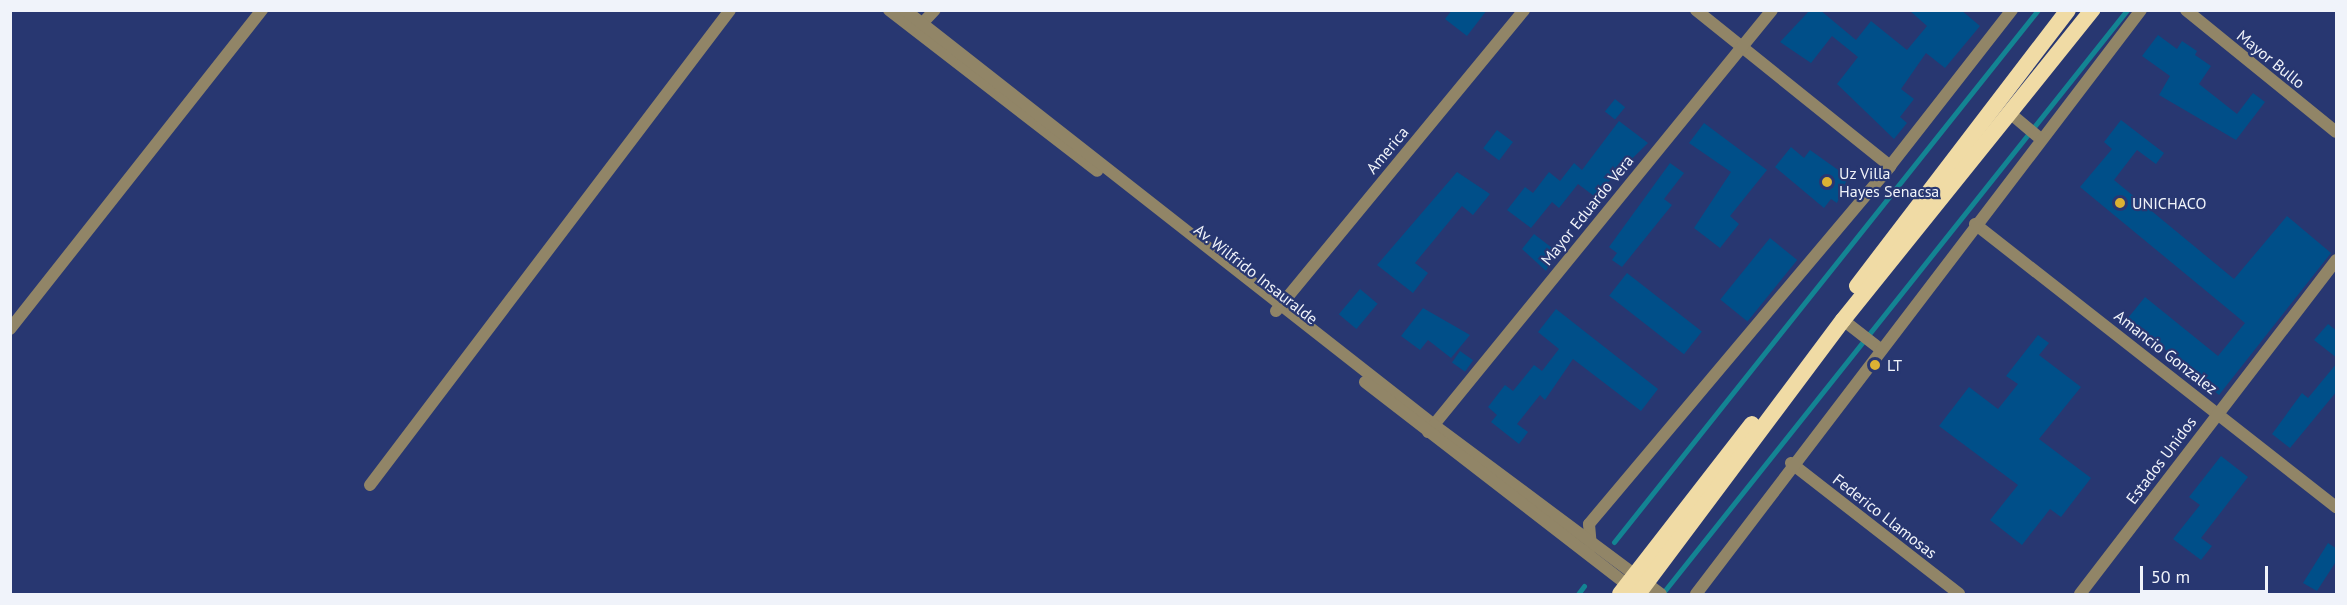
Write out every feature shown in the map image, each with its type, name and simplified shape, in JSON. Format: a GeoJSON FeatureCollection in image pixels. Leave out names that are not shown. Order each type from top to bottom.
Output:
{"type":"FeatureCollection","features":[{"type":"Feature","properties":{"kind":"highway"},"geometry":{"type":"LineString","coordinates":[[1635,589],[2068,10]]}},
{"type":"Feature","properties":{"kind":"highway"},"geometry":{"type":"LineString","coordinates":[[1635,589],[1843,320],[2011,114],[2092,10]]}},
{"type":"Feature","properties":{"kind":"street"},"geometry":{"type":"LineString","coordinates":[[10,329],[262,10]]}},
{"type":"Feature","properties":{"kind":"street"},"geometry":{"type":"LineString","coordinates":[[370,485],[730,10]]}},
{"type":"Feature","properties":{"kind":"street","name":"Av. Wilfrido Insauralde"},"geometry":{"type":"LineString","coordinates":[[889,10],[920,27],[1635,589]]}},
{"type":"Feature","properties":{"kind":"street"},"geometry":{"type":"LineString","coordinates":[[905,10],[920,27],[935,10]]}},
{"type":"Feature","properties":{"kind":"street","name":"America"},"geometry":{"type":"LineString","coordinates":[[1278,308],[1524,10]]}},
{"type":"Feature","properties":{"kind":"street"},"geometry":{"type":"LineString","coordinates":[[1696,10],[1890,166]]}},
{"type":"Feature","properties":{"kind":"street","name":"Mayor Eduardo Vera"},"geometry":{"type":"LineString","coordinates":[[1431,428],[1772,10]]}},
{"type":"Feature","properties":{"kind":"street"},"geometry":{"type":"LineString","coordinates":[[1602,564],[1587,536],[1589,524],[1890,166],[2012,10]]}},
{"type":"Feature","properties":{"kind":"street"},"geometry":{"type":"LineString","coordinates":[[1696,594],[1874,345],[1975,224],[2038,136],[2141,10]]}},
{"type":"Feature","properties":{"kind":"street","name":"Mayor Bullo"},"geometry":{"type":"LineString","coordinates":[[2186,10],[2337,132]]}},
{"type":"Feature","properties":{"kind":"street"},"geometry":{"type":"LineString","coordinates":[[2011,114],[2038,136]]}},
{"type":"Feature","properties":{"kind":"street","name":"Amancio Gonzalez"},"geometry":{"type":"LineString","coordinates":[[1975,224],[2337,507]]}},
{"type":"Feature","properties":{"kind":"street","name":"Estados Unidos"},"geometry":{"type":"LineString","coordinates":[[2079,594],[2337,260]]}},
{"type":"Feature","properties":{"kind":"street"},"geometry":{"type":"LineString","coordinates":[[1843,320],[1874,345]]}},
{"type":"Feature","properties":{"kind":"street"},"geometry":{"type":"LineString","coordinates":[[1431,428],[1587,536],[1635,589],[1661,594]]}},
{"type":"Feature","properties":{"kind":"street","name":"Federico Llamosas"},"geometry":{"type":"LineString","coordinates":[[1791,463],[1959,594]]}},
{"type":"Feature","properties":{"kind":"building"},"geometry":{"type":"Polygon","coordinates":[[[1452,10],[1487,10],[1467,36],[1445,19],[1452,10]]]}},
{"type":"Feature","properties":{"kind":"building"},"geometry":{"type":"Polygon","coordinates":[[[1810,10],[1820,10],[1856,40],[1871,21],[1907,50],[1927,26],[1909,10],[1961,10],[1980,26],[1945,68],[1926,53],[1901,89],[1914,99],[1900,117],[1907,123],[1894,139],[1837,84],[1858,57],[1832,36],[1811,63],[1780,42],[1810,10]]]}},
{"type":"Feature","properties":{"kind":"building"},"geometry":{"type":"Polygon","coordinates":[[[2158,35],[2177,49],[2182,41],[2197,51],[2195,55],[2211,66],[2199,84],[2237,114],[2253,93],[2265,102],[2236,140],[2159,95],[2170,76],[2142,56],[2158,35]]]}},
{"type":"Feature","properties":{"kind":"building"},"geometry":{"type":"Polygon","coordinates":[[[1615,99],[1625,107],[1615,120],[1605,111],[1615,99]]]}},
{"type":"Feature","properties":{"kind":"building"},"geometry":{"type":"Polygon","coordinates":[[[2121,120],[2164,153],[2156,164],[2137,150],[2114,180],[2234,279],[2287,216],[2331,253],[2219,395],[2128,318],[2145,297],[2218,356],[2245,323],[2080,187],[2112,149],[2104,142],[2121,120]]]}},
{"type":"Feature","properties":{"kind":"building"},"geometry":{"type":"Polygon","coordinates":[[[1619,121],[1648,143],[1594,196],[1578,184],[1559,208],[1552,202],[1531,228],[1507,210],[1525,187],[1533,193],[1549,172],[1560,181],[1574,163],[1582,170],[1619,121]]]}},
{"type":"Feature","properties":{"kind":"building"},"geometry":{"type":"Polygon","coordinates":[[[1704,123],[1767,170],[1730,216],[1739,224],[1720,248],[1694,228],[1731,172],[1689,143],[1704,123]]]}},
{"type":"Feature","properties":{"kind":"building"},"geometry":{"type":"Polygon","coordinates":[[[1497,130],[1513,142],[1499,160],[1483,148],[1497,130]]]}},
{"type":"Feature","properties":{"kind":"building"},"geometry":{"type":"Polygon","coordinates":[[[1791,147],[1804,158],[1810,150],[1848,177],[1837,203],[1831,199],[1824,208],[1775,167],[1791,147]]]}},
{"type":"Feature","properties":{"kind":"building"},"geometry":{"type":"Polygon","coordinates":[[[1670,163],[1684,173],[1664,199],[1672,205],[1622,267],[1612,260],[1617,253],[1609,247],[1670,163]]]}},
{"type":"Feature","properties":{"kind":"building"},"geometry":{"type":"Polygon","coordinates":[[[1457,172],[1490,194],[1473,215],[1462,206],[1415,263],[1428,273],[1413,293],[1377,265],[1457,172]]]}},
{"type":"Feature","properties":{"kind":"building"},"geometry":{"type":"Polygon","coordinates":[[[1534,234],[1556,251],[1546,271],[1522,249],[1534,234]]]}},
{"type":"Feature","properties":{"kind":"building"},"geometry":{"type":"Polygon","coordinates":[[[1770,238],[1797,260],[1747,321],[1720,299],[1770,238]]]}},
{"type":"Feature","properties":{"kind":"building"},"geometry":{"type":"Polygon","coordinates":[[[1627,273],[1702,331],[1684,354],[1609,296],[1627,273]]]}},
{"type":"Feature","properties":{"kind":"building"},"geometry":{"type":"Polygon","coordinates":[[[1360,289],[1378,304],[1356,329],[1339,314],[1360,289]]]}},
{"type":"Feature","properties":{"kind":"building"},"geometry":{"type":"Polygon","coordinates":[[[1423,308],[1470,335],[1451,358],[1428,340],[1420,350],[1401,336],[1423,308]]]}},
{"type":"Feature","properties":{"kind":"building"},"geometry":{"type":"Polygon","coordinates":[[[1556,309],[1658,389],[1641,411],[1573,359],[1545,400],[1540,395],[1517,424],[1528,432],[1519,444],[1491,422],[1497,415],[1488,407],[1505,385],[1513,391],[1534,365],[1542,371],[1559,349],[1538,332],[1556,309]]]}},
{"type":"Feature","properties":{"kind":"building"},"geometry":{"type":"Polygon","coordinates":[[[2328,324],[2337,331],[2337,358],[2314,340],[2328,324]]]}},
{"type":"Feature","properties":{"kind":"building"},"geometry":{"type":"Polygon","coordinates":[[[2038,335],[2049,343],[2039,355],[2081,387],[2039,439],[2091,478],[2061,517],[2050,509],[2022,545],[1990,520],[2018,485],[1939,426],[1969,387],[1998,409],[2018,384],[2006,376],[2038,335]]]}},
{"type":"Feature","properties":{"kind":"building"},"geometry":{"type":"Polygon","coordinates":[[[1460,351],[1473,360],[1465,372],[1452,362],[1460,351]]]}},
{"type":"Feature","properties":{"kind":"building"},"geometry":{"type":"Polygon","coordinates":[[[2337,363],[2337,391],[2290,448],[2272,434],[2302,393],[2308,398],[2337,363]]]}},
{"type":"Feature","properties":{"kind":"building"},"geometry":{"type":"Polygon","coordinates":[[[2221,456],[2248,477],[2201,538],[2212,546],[2201,560],[2173,539],[2200,505],[2189,497],[2221,456]]]}},
{"type":"Feature","properties":{"kind":"building"},"geometry":{"type":"Polygon","coordinates":[[[2328,543],[2337,549],[2337,560],[2317,591],[2303,583],[2328,543]]]}},
{"type":"Feature","properties":{"kind":"waterway"},"geometry":{"type":"LineString","coordinates":[[1614,542],[2038,10]]}},
{"type":"Feature","properties":{"kind":"waterway"},"geometry":{"type":"LineString","coordinates":[[1662,594],[2127,10]]}},
{"type":"Feature","properties":{"kind":"waterway"},"geometry":{"type":"LineString","coordinates":[[1578,594],[1584,586]]}},
{"type":"Feature","properties":{"kind":"place","name":"Uz Villa Hayes Senacsa"},"geometry":{"type":"Point","coordinates":[1827,182]}},
{"type":"Feature","properties":{"kind":"place","name":"UNICHACO"},"geometry":{"type":"Point","coordinates":[2120,203]}},
{"type":"Feature","properties":{"kind":"place","name":"LT"},"geometry":{"type":"Point","coordinates":[1875,365]}}]}
